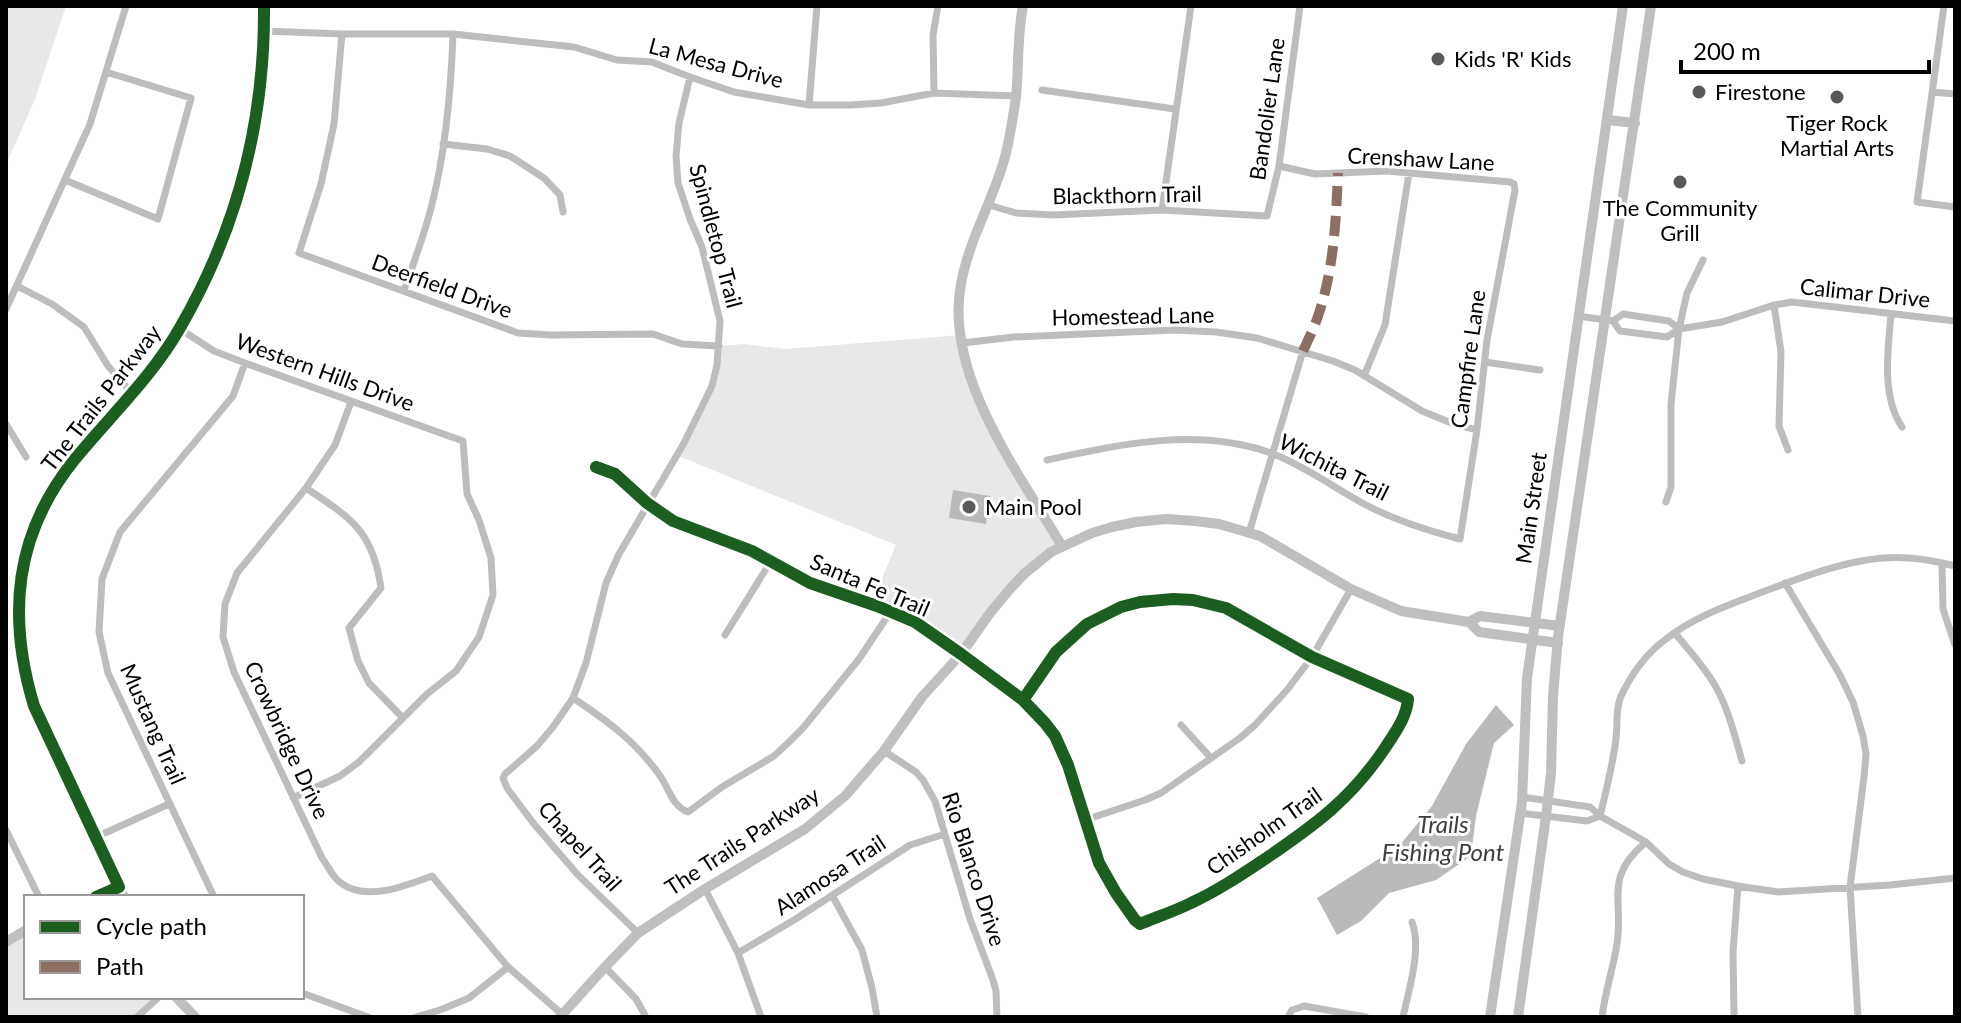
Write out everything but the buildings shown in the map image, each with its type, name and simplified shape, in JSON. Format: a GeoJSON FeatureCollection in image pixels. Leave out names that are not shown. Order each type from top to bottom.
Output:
{"type":"FeatureCollection","features":[{"type":"Feature","properties":{"kind":"street"},"geometry":{"type":"LineString","coordinates":[[6,309],[90,124],[126,6]]}},
{"type":"Feature","properties":{"kind":"street","name":"The Trails Parkway"},"geometry":{"type":"LineString","coordinates":[[122,892],[34,706],[20,641],[18,610],[21,583],[37,522],[49,499],[75,460],[133,394],[180,329],[218,253],[241,186],[259,103],[264,6]]}},
{"type":"Feature","properties":{"kind":"street"},"geometry":{"type":"LineString","coordinates":[[809,105],[817,6]]}},
{"type":"Feature","properties":{"kind":"street"},"geometry":{"type":"LineString","coordinates":[[934,93],[933,35],[938,6]]}},
{"type":"Feature","properties":{"kind":"street"},"geometry":{"type":"LineString","coordinates":[[1023,6],[1017,45],[1016,96],[1005,155],[989,205],[969,248],[960,287],[959,314],[968,371],[987,420],[1062,546]]}},
{"type":"Feature","properties":{"kind":"street"},"geometry":{"type":"LineString","coordinates":[[1162,210],[1191,6]]}},
{"type":"Feature","properties":{"kind":"street","name":"Bandolier Lane"},"geometry":{"type":"LineString","coordinates":[[1267,216],[1279,166],[1300,6]]}},
{"type":"Feature","properties":{"kind":"street","name":"Main Street"},"geometry":{"type":"LineString","coordinates":[[1490,1017],[1522,797],[1527,678],[1623,6]]}},
{"type":"Feature","properties":{"kind":"street","name":"Main Street"},"geometry":{"type":"LineString","coordinates":[[1518,1017],[1548,800],[1560,626],[1609,320],[1651,6]]}},
{"type":"Feature","properties":{"kind":"street"},"geometry":{"type":"LineString","coordinates":[[1944,6],[1917,202],[1955,207]]}},
{"type":"Feature","properties":{"kind":"street","name":"La Mesa Drive"},"geometry":{"type":"LineString","coordinates":[[264,31],[453,34],[574,47],[617,60],[652,62],[734,92],[809,105],[881,103],[934,93],[1016,96]]}},
{"type":"Feature","properties":{"kind":"street","name":"Deerfield Drive"},"geometry":{"type":"LineString","coordinates":[[342,34],[334,124],[321,184],[299,253],[518,333],[653,334],[682,344],[719,346]]}},
{"type":"Feature","properties":{"kind":"street"},"geometry":{"type":"LineString","coordinates":[[404,291],[431,207],[451,92],[453,34]]}},
{"type":"Feature","properties":{"kind":"street"},"geometry":{"type":"LineString","coordinates":[[65,180],[158,219],[191,98],[106,72]]}},
{"type":"Feature","properties":{"kind":"street","name":"Spindletop Trail"},"geometry":{"type":"LineString","coordinates":[[503,778],[537,746],[573,698],[586,663],[606,583],[712,386],[720,321],[702,247],[678,183],[676,156],[679,123],[690,77]]}},
{"type":"Feature","properties":{"kind":"street"},"geometry":{"type":"LineString","coordinates":[[1042,90],[1175,109]]}},
{"type":"Feature","properties":{"kind":"street"},"geometry":{"type":"LineString","coordinates":[[1932,92],[1955,94]]}},
{"type":"Feature","properties":{"kind":"street"},"geometry":{"type":"LineString","coordinates":[[1608,120],[1635,123]]}},
{"type":"Feature","properties":{"kind":"street"},"geometry":{"type":"LineString","coordinates":[[443,144],[487,149],[510,156],[544,178],[560,195],[563,212]]}},
{"type":"Feature","properties":{"kind":"street","name":"Crenshaw Lane"},"geometry":{"type":"LineString","coordinates":[[1279,166],[1315,174],[1387,171],[1514,184]]}},
{"type":"Feature","properties":{"kind":"street"},"geometry":{"type":"LineString","coordinates":[[1364,376],[1385,325],[1409,173]]}},
{"type":"Feature","properties":{"kind":"street","name":"Campfire Lane"},"geometry":{"type":"LineString","coordinates":[[1460,539],[1495,289],[1514,184]]}},
{"type":"Feature","properties":{"kind":"street","name":"Blackthorn Trail"},"geometry":{"type":"LineString","coordinates":[[989,205],[1016,213],[1053,215],[1162,210],[1267,216]]}},
{"type":"Feature","properties":{"kind":"street"},"geometry":{"type":"LineString","coordinates":[[1666,502],[1671,487],[1671,404],[1679,329],[1687,293],[1703,260]]}},
{"type":"Feature","properties":{"kind":"street"},"geometry":{"type":"LineString","coordinates":[[17,286],[52,304],[84,327],[108,366],[133,394]]}},
{"type":"Feature","properties":{"kind":"street","name":"Calimar Drive"},"geometry":{"type":"LineString","coordinates":[[1609,320],[1620,331],[1667,337],[1679,329],[1722,322],[1774,305],[1800,303],[1955,321]]}},
{"type":"Feature","properties":{"kind":"street"},"geometry":{"type":"LineString","coordinates":[[1774,305],[1781,352],[1779,426],[1788,450]]}},
{"type":"Feature","properties":{"kind":"street","name":"Calimar Drive"},"geometry":{"type":"LineString","coordinates":[[1578,316],[1609,320],[1623,314],[1669,321],[1679,329]]}},
{"type":"Feature","properties":{"kind":"street"},"geometry":{"type":"LineString","coordinates":[[1891,314],[1889,381],[1895,412],[1902,427]]}},
{"type":"Feature","properties":{"kind":"street","name":"Western Hills Drive"},"geometry":{"type":"LineString","coordinates":[[180,329],[214,351],[463,441],[467,494],[491,558],[493,595],[479,637],[456,671],[403,718]]}},
{"type":"Feature","properties":{"kind":"street","name":"Homestead Lane"},"geometry":{"type":"LineString","coordinates":[[962,343],[1014,337],[1175,330],[1257,338],[1344,366],[1422,411],[1477,430]]}},
{"type":"Feature","properties":{"kind":"street"},"geometry":{"type":"LineString","coordinates":[[1249,533],[1303,351]]}},
{"type":"Feature","properties":{"kind":"street"},"geometry":{"type":"LineString","coordinates":[[1485,362],[1540,370]]}},
{"type":"Feature","properties":{"kind":"street","name":"Mustang Trail"},"geometry":{"type":"LineString","coordinates":[[213,895],[108,673],[99,632],[102,579],[120,532],[233,396],[245,363]]}},
{"type":"Feature","properties":{"kind":"street","name":"Crowbridge Drive"},"geometry":{"type":"LineString","coordinates":[[351,402],[335,445],[306,488],[237,573],[225,604],[223,637],[234,672],[293,798],[322,858],[339,883],[358,892],[380,891],[432,876],[508,967]]}},
{"type":"Feature","properties":{"kind":"street"},"geometry":{"type":"LineString","coordinates":[[6,424],[26,457]]}},
{"type":"Feature","properties":{"kind":"street","name":"Wichita Trail"},"geometry":{"type":"LineString","coordinates":[[1047,460],[1167,439],[1208,440],[1272,454],[1370,507],[1431,532],[1460,539]]}},
{"type":"Feature","properties":{"kind":"street","name":"Santa Fe Trail"},"geometry":{"type":"LineString","coordinates":[[596,467],[615,474],[673,521],[752,551],[810,583],[915,622],[1023,700],[1055,736],[1068,765],[1099,863],[1116,893],[1140,924]]}},
{"type":"Feature","properties":{"kind":"street"},"geometry":{"type":"LineString","coordinates":[[293,798],[340,776],[359,762],[403,718],[369,683],[358,661],[349,628],[381,588],[372,549],[359,528],[345,514],[306,488]]}},
{"type":"Feature","properties":{"kind":"street","name":"The Trails Parkway"},"geometry":{"type":"LineString","coordinates":[[562,1016],[638,933],[816,820],[845,796],[1026,572],[1062,546],[1112,527],[1166,519],[1219,524],[1260,536],[1351,589],[1401,611],[1469,622],[1479,632],[1558,643]]}},
{"type":"Feature","properties":{"kind":"street"},"geometry":{"type":"LineString","coordinates":[[1600,816],[1616,737],[1620,698],[1651,652],[1675,633],[1699,618],[1821,570],[1883,558],[1955,566]]}},
{"type":"Feature","properties":{"kind":"street"},"geometry":{"type":"LineString","coordinates":[[725,635],[771,561]]}},
{"type":"Feature","properties":{"kind":"street"},"geometry":{"type":"LineString","coordinates":[[1942,563],[1941,600],[1955,645]]}},
{"type":"Feature","properties":{"kind":"street"},"geometry":{"type":"LineString","coordinates":[[1785,583],[1840,675],[1853,702],[1863,736],[1866,754],[1850,887],[1858,1017]]}},
{"type":"Feature","properties":{"kind":"street"},"geometry":{"type":"LineString","coordinates":[[1085,820],[1161,793],[1255,725],[1312,657],[1351,589]]}},
{"type":"Feature","properties":{"kind":"street"},"geometry":{"type":"LineString","coordinates":[[1023,700],[1056,652],[1075,633],[1099,617],[1140,602],[1193,600],[1226,608],[1312,657]]}},
{"type":"Feature","properties":{"kind":"street"},"geometry":{"type":"LineString","coordinates":[[573,698],[622,732],[660,775],[678,807],[683,811],[692,810],[722,787],[774,756],[803,728],[859,659],[891,611]]}},
{"type":"Feature","properties":{"kind":"street","name":"The Trails Parkway"},"geometry":{"type":"LineString","coordinates":[[1469,622],[1480,616],[1560,626]]}},
{"type":"Feature","properties":{"kind":"street"},"geometry":{"type":"LineString","coordinates":[[1675,633],[1718,689],[1742,761]]}},
{"type":"Feature","properties":{"kind":"street","name":"Chisholm Trail"},"geometry":{"type":"LineString","coordinates":[[1140,924],[1191,904],[1287,844],[1329,813],[1367,775],[1401,722],[1408,699],[1312,657]]}},
{"type":"Feature","properties":{"kind":"street"},"geometry":{"type":"LineString","coordinates":[[1181,725],[1211,758]]}},
{"type":"Feature","properties":{"kind":"street","name":"Rio Blanco Drive"},"geometry":{"type":"LineString","coordinates":[[884,751],[916,772],[935,801],[970,919],[993,980],[997,1017]]}},
{"type":"Feature","properties":{"kind":"street","name":"Chapel Trail"},"geometry":{"type":"LineString","coordinates":[[503,778],[503,783],[560,855],[638,933]]}},
{"type":"Feature","properties":{"kind":"street"},"geometry":{"type":"LineString","coordinates":[[1522,797],[1590,807],[1646,842],[1669,864],[1683,872],[1738,886],[1778,892],[1955,878]]}},
{"type":"Feature","properties":{"kind":"street"},"geometry":{"type":"LineString","coordinates":[[96,837],[169,804]]}},
{"type":"Feature","properties":{"kind":"street"},"geometry":{"type":"LineString","coordinates":[[1520,813],[1587,821],[1600,816]]}},
{"type":"Feature","properties":{"kind":"street"},"geometry":{"type":"LineString","coordinates":[[6,830],[38,895]]}},
{"type":"Feature","properties":{"kind":"street","name":"Alamosa Trail"},"geometry":{"type":"LineString","coordinates":[[738,953],[910,845],[945,834]]}},
{"type":"Feature","properties":{"kind":"street"},"geometry":{"type":"LineString","coordinates":[[1602,1017],[1618,936],[1619,877],[1632,853],[1646,842]]}},
{"type":"Feature","properties":{"kind":"street"},"geometry":{"type":"LineString","coordinates":[[6,853],[14,848]]}},
{"type":"Feature","properties":{"kind":"street"},"geometry":{"type":"LineString","coordinates":[[1734,1017],[1733,952],[1738,886]]}},
{"type":"Feature","properties":{"kind":"street"},"geometry":{"type":"LineString","coordinates":[[705,889],[738,953],[761,1017]]}},
{"type":"Feature","properties":{"kind":"street"},"geometry":{"type":"LineString","coordinates":[[832,895],[862,950],[877,1017]]}},
{"type":"Feature","properties":{"kind":"street"},"geometry":{"type":"LineString","coordinates":[[1403,1017],[1416,947],[1412,922]]}},
{"type":"Feature","properties":{"kind":"street"},"geometry":{"type":"LineString","coordinates":[[6,942],[24,931]]}},
{"type":"Feature","properties":{"kind":"street"},"geometry":{"type":"LineString","coordinates":[[416,1017],[469,998],[508,967],[562,1016]]}},
{"type":"Feature","properties":{"kind":"street"},"geometry":{"type":"LineString","coordinates":[[605,967],[636,999],[646,1017]]}},
{"type":"Feature","properties":{"kind":"street"},"geometry":{"type":"LineString","coordinates":[[304,994],[368,1017]]}},
{"type":"Feature","properties":{"kind":"street"},"geometry":{"type":"LineString","coordinates":[[137,1017],[157,999]]}},
{"type":"Feature","properties":{"kind":"street"},"geometry":{"type":"LineString","coordinates":[[178,999],[195,1017]]}},
{"type":"Feature","properties":{"kind":"street"},"geometry":{"type":"LineString","coordinates":[[1290,1014],[1304,1006],[1366,1017]]}},
{"type":"Feature","properties":{"kind":"shaded area"},"geometry":{"type":"Polygon","coordinates":[[[6,6],[66,6],[35,99],[6,165],[6,6]]]}},
{"type":"Feature","properties":{"kind":"shaded area"},"geometry":{"type":"Polygon","coordinates":[[[961,335],[977,398],[1062,546],[1026,573],[961,654],[915,622],[871,604],[896,545],[676,455],[712,387],[719,346],[744,344],[786,349],[961,335]]]}},
{"type":"Feature","properties":{"kind":"shaded area"},"geometry":{"type":"Polygon","coordinates":[[[24,931],[24,999],[159,999],[142,1017],[6,1017],[6,942],[24,931]]]}},
{"type":"Feature","properties":{"kind":"water","name":"Main Pool"},"geometry":{"type":"Polygon","coordinates":[[[953,490],[990,496],[986,524],[949,518],[953,490]]]}},
{"type":"Feature","properties":{"kind":"water","name":"Trails Fishing Pont"},"geometry":{"type":"Polygon","coordinates":[[[1496,705],[1514,725],[1494,743],[1476,816],[1471,856],[1436,880],[1389,893],[1361,921],[1337,935],[1317,898],[1399,846],[1432,806],[1466,744],[1496,705]]]}},
{"type":"Feature","properties":{"kind":"marked path"},"geometry":{"type":"LineString","coordinates":[[1303,351],[1325,293],[1335,225],[1338,173]]}},
{"type":"Feature","properties":{"kind":"cycle path"},"geometry":{"type":"LineString","coordinates":[[101,895],[119,887],[34,706],[20,640],[22,577],[28,546],[55,487],[170,344],[201,289],[218,250],[233,211],[253,131],[263,48],[264,6]]}},
{"type":"Feature","properties":{"kind":"cycle path"},"geometry":{"type":"LineString","coordinates":[[596,467],[615,474],[673,521],[752,551],[810,583],[915,622],[1023,700],[1055,736],[1068,765],[1099,863],[1116,893],[1140,924],[1220,888],[1283,847],[1331,810],[1359,782],[1385,748],[1403,719],[1408,699],[1312,657],[1226,608],[1173,599],[1121,607],[1087,624],[1056,652],[1023,700]]}},
{"type":"Feature","properties":{"kind":"place","name":"Kids 'R' Kids"},"geometry":{"type":"Point","coordinates":[1438,59]}},
{"type":"Feature","properties":{"kind":"place","name":"Firestone"},"geometry":{"type":"Point","coordinates":[1699,92]}},
{"type":"Feature","properties":{"kind":"place","name":"Tiger Rock Martial Arts"},"geometry":{"type":"Point","coordinates":[1837,97]}},
{"type":"Feature","properties":{"kind":"place","name":"The Community Grill"},"geometry":{"type":"Point","coordinates":[1680,182]}},
{"type":"Feature","properties":{"kind":"place","name":"Main Pool"},"geometry":{"type":"Point","coordinates":[969,507]}}]}
